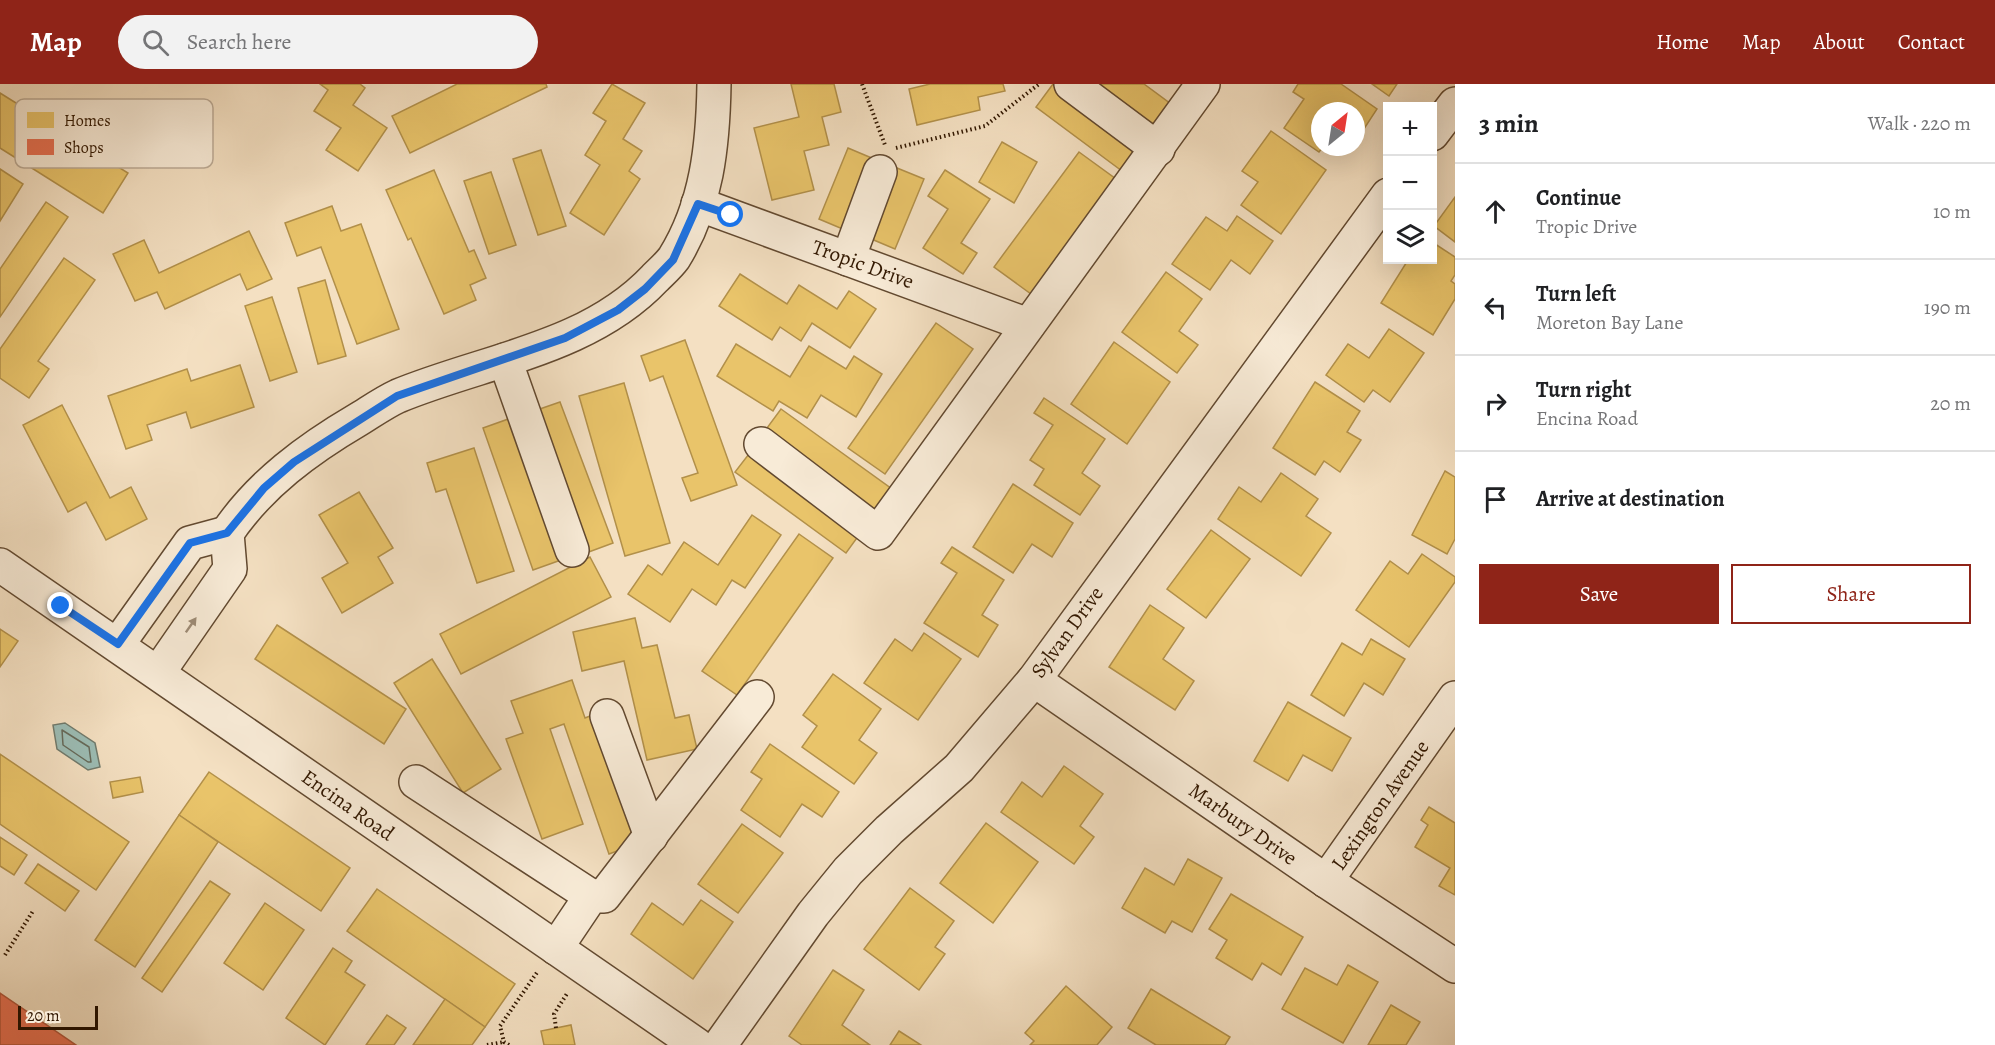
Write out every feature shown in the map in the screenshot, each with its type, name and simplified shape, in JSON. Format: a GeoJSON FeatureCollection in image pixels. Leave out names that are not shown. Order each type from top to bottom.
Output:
{"type":"FeatureCollection","features":[{"type":"Feature","properties":{"kind":"street"},"geometry":{"type":"LineString","coordinates":[[118,644],[190,543],[227,533],[264,488],[294,462],[344,428],[397,396],[565,338],[618,310],[645,289],[673,260],[706,184],[712,147],[714,84]]}},
{"type":"Feature","properties":{"kind":"street"},"geometry":{"type":"LineString","coordinates":[[1071,84],[1158,149]]}},
{"type":"Feature","properties":{"kind":"street"},"geometry":{"type":"LineString","coordinates":[[761,444],[878,533],[1203,84]]}},
{"type":"Feature","properties":{"kind":"street"},"geometry":{"type":"LineString","coordinates":[[1437,127],[1455,104]]}},
{"type":"Feature","properties":{"kind":"street"},"geometry":{"type":"LineString","coordinates":[[848,259],[880,172]]}},
{"type":"Feature","properties":{"kind":"street","name":"Sylvan Drive"},"geometry":{"type":"LineString","coordinates":[[720,1045],[813,914],[848,871],[959,768],[1034,680],[1383,202]]}},
{"type":"Feature","properties":{"kind":"street","name":"Tropic Drive"},"geometry":{"type":"LineString","coordinates":[[698,204],[1028,325]]}},
{"type":"Feature","properties":{"kind":"street"},"geometry":{"type":"LineString","coordinates":[[505,360],[572,550]]}},
{"type":"Feature","properties":{"kind":"street"},"geometry":{"type":"LineString","coordinates":[[158,673],[230,568],[227,533]]}},
{"type":"Feature","properties":{"kind":"street","name":"Encina Road"},"geometry":{"type":"LineString","coordinates":[[0,565],[118,644],[547,959],[697,1045]]}},
{"type":"Feature","properties":{"kind":"street","name":"Marbury Drive"},"geometry":{"type":"LineString","coordinates":[[1034,680],[1326,882],[1455,966]]}},
{"type":"Feature","properties":{"kind":"street"},"geometry":{"type":"LineString","coordinates":[[416,782],[591,896],[604,896],[757,697]]}},
{"type":"Feature","properties":{"kind":"street","name":"Lexington Avenue"},"geometry":{"type":"LineString","coordinates":[[1326,882],[1455,698]]}},
{"type":"Feature","properties":{"kind":"street"},"geometry":{"type":"LineString","coordinates":[[607,716],[651,836]]}},
{"type":"Feature","properties":{"kind":"street"},"geometry":{"type":"LineString","coordinates":[[547,959],[591,896]]}},
{"type":"Feature","properties":{"kind":"path"},"geometry":{"type":"LineString","coordinates":[[862,84],[886,150],[985,126],[1039,84]]}},
{"type":"Feature","properties":{"kind":"path"},"geometry":{"type":"LineString","coordinates":[[5,955],[33,911]]}},
{"type":"Feature","properties":{"kind":"path"},"geometry":{"type":"LineString","coordinates":[[509,1045],[504,1041],[500,1026],[547,959]]}},
{"type":"Feature","properties":{"kind":"path"},"geometry":{"type":"LineString","coordinates":[[556,1028],[554,1014],[568,992]]}},
{"type":"Feature","properties":{"kind":"path"},"geometry":{"type":"LineString","coordinates":[[488,1045],[504,1041]]}},
{"type":"Feature","properties":{"kind":"water"},"geometry":{"type":"Polygon","coordinates":[[[65,723],[95,743],[100,767],[88,770],[57,749],[53,725],[65,723]]]}},
{"type":"Feature","properties":{"kind":"building: Homes"},"geometry":{"type":"Polygon","coordinates":[[[320,84],[360,84],[365,88],[353,105],[387,128],[358,171],[326,150],[341,128],[314,111],[328,90],[320,84]]]}},
{"type":"Feature","properties":{"kind":"building: Homes"},"geometry":{"type":"Polygon","coordinates":[[[457,84],[546,84],[547,87],[410,153],[392,116],[457,84]]]}},
{"type":"Feature","properties":{"kind":"building: Homes"},"geometry":{"type":"Polygon","coordinates":[[[612,84],[645,103],[623,139],[642,151],[629,171],[640,179],[604,235],[570,213],[600,165],[585,155],[606,121],[593,113],[612,84]]]}},
{"type":"Feature","properties":{"kind":"building: Homes"},"geometry":{"type":"Polygon","coordinates":[[[791,84],[834,84],[841,112],[822,117],[829,145],[804,151],[814,190],[772,200],[754,128],[799,117],[791,84]]]}},
{"type":"Feature","properties":{"kind":"building: Homes"},"geometry":{"type":"Polygon","coordinates":[[[930,84],[1003,84],[1005,91],[978,97],[980,110],[917,125],[909,89],[930,84]]]}},
{"type":"Feature","properties":{"kind":"building: Homes"},"geometry":{"type":"Polygon","coordinates":[[[1053,84],[1143,151],[1126,174],[1036,107],[1053,84]]]}},
{"type":"Feature","properties":{"kind":"building: Homes"},"geometry":{"type":"Polygon","coordinates":[[[1095,84],[1144,84],[1175,107],[1158,130],[1095,84]]]}},
{"type":"Feature","properties":{"kind":"building: Homes"},"geometry":{"type":"Polygon","coordinates":[[[1298,84],[1341,84],[1377,109],[1365,127],[1365,102],[1311,102],[1311,147],[1284,128],[1304,99],[1293,92],[1298,84]]]}},
{"type":"Feature","properties":{"kind":"building: Homes"},"geometry":{"type":"Polygon","coordinates":[[[1372,84],[1397,84],[1389,96],[1372,84]]]}},
{"type":"Feature","properties":{"kind":"building: Homes"},"geometry":{"type":"Polygon","coordinates":[[[0,93],[15,102],[15,157],[0,148],[0,93]]]}},
{"type":"Feature","properties":{"kind":"building: Homes"},"geometry":{"type":"Polygon","coordinates":[[[1271,131],[1326,170],[1281,234],[1241,205],[1258,182],[1242,171],[1271,131]]]}},
{"type":"Feature","properties":{"kind":"building: Homes"},"geometry":{"type":"Polygon","coordinates":[[[1002,142],[1037,162],[1014,203],[979,182],[1002,142]]]}},
{"type":"Feature","properties":{"kind":"building: Homes"},"geometry":{"type":"Polygon","coordinates":[[[848,148],[874,159],[845,230],[819,219],[848,148]]]}},
{"type":"Feature","properties":{"kind":"building: Homes"},"geometry":{"type":"Polygon","coordinates":[[[541,150],[566,226],[538,235],[513,159],[541,150]]]}},
{"type":"Feature","properties":{"kind":"building: Homes"},"geometry":{"type":"Polygon","coordinates":[[[1079,152],[1116,179],[1031,294],[994,267],[1079,152]]]}},
{"type":"Feature","properties":{"kind":"building: Homes"},"geometry":{"type":"Polygon","coordinates":[[[32,168],[120,168],[128,173],[103,213],[32,168]]]}},
{"type":"Feature","properties":{"kind":"building: Homes"},"geometry":{"type":"Polygon","coordinates":[[[897,168],[924,179],[895,249],[869,238],[897,168]]]}},
{"type":"Feature","properties":{"kind":"building: Homes"},"geometry":{"type":"Polygon","coordinates":[[[0,169],[23,184],[0,221],[0,169]]]}},
{"type":"Feature","properties":{"kind":"building: Homes"},"geometry":{"type":"Polygon","coordinates":[[[434,170],[469,252],[474,250],[486,278],[470,285],[476,300],[444,314],[411,238],[408,240],[386,190],[434,170]]]}},
{"type":"Feature","properties":{"kind":"building: Homes"},"geometry":{"type":"Polygon","coordinates":[[[945,170],[990,199],[961,243],[977,253],[963,274],[923,248],[948,209],[928,196],[945,170]]]}},
{"type":"Feature","properties":{"kind":"building: Homes"},"geometry":{"type":"Polygon","coordinates":[[[491,172],[516,245],[489,254],[464,181],[491,172]]]}},
{"type":"Feature","properties":{"kind":"building: Homes"},"geometry":{"type":"Polygon","coordinates":[[[1455,197],[1455,242],[1437,228],[1437,222],[1455,197]]]}},
{"type":"Feature","properties":{"kind":"building: Homes"},"geometry":{"type":"Polygon","coordinates":[[[46,202],[68,217],[0,317],[0,269],[46,202]]]}},
{"type":"Feature","properties":{"kind":"building: Homes"},"geometry":{"type":"Polygon","coordinates":[[[332,206],[341,231],[361,224],[399,329],[357,344],[321,247],[297,256],[285,223],[332,206]]]}},
{"type":"Feature","properties":{"kind":"building: Homes"},"geometry":{"type":"Polygon","coordinates":[[[1237,216],[1273,241],[1250,274],[1231,260],[1210,290],[1172,264],[1206,217],[1227,231],[1237,216]]]}},
{"type":"Feature","properties":{"kind":"building: Homes"},"geometry":{"type":"Polygon","coordinates":[[[249,231],[272,279],[247,290],[240,274],[165,309],[157,292],[135,301],[113,254],[144,240],[159,273],[249,231]]]}},
{"type":"Feature","properties":{"kind":"building: Homes"},"geometry":{"type":"Polygon","coordinates":[[[1437,245],[1455,257],[1455,275],[1451,281],[1455,284],[1455,299],[1433,335],[1381,303],[1405,264],[1437,264],[1437,245]]]}},
{"type":"Feature","properties":{"kind":"building: Homes"},"geometry":{"type":"Polygon","coordinates":[[[64,258],[95,280],[38,361],[49,369],[29,398],[0,378],[0,349],[64,258]]]}},
{"type":"Feature","properties":{"kind":"building: Homes"},"geometry":{"type":"Polygon","coordinates":[[[1166,272],[1202,299],[1179,331],[1198,345],[1177,373],[1122,332],[1166,272]]]}},
{"type":"Feature","properties":{"kind":"building: Homes"},"geometry":{"type":"Polygon","coordinates":[[[740,274],[787,304],[799,285],[837,309],[849,291],[876,309],[850,348],[812,323],[801,341],[780,327],[772,340],[719,306],[740,274]]]}},
{"type":"Feature","properties":{"kind":"building: Homes"},"geometry":{"type":"Polygon","coordinates":[[[325,280],[346,356],[318,364],[298,288],[325,280]]]}},
{"type":"Feature","properties":{"kind":"building: Homes"},"geometry":{"type":"Polygon","coordinates":[[[272,297],[297,372],[270,381],[245,306],[272,297]]]}},
{"type":"Feature","properties":{"kind":"building: Homes"},"geometry":{"type":"Polygon","coordinates":[[[936,323],[973,349],[885,474],[848,448],[936,323]]]}},
{"type":"Feature","properties":{"kind":"building: Homes"},"geometry":{"type":"Polygon","coordinates":[[[1389,329],[1424,353],[1390,402],[1373,390],[1364,402],[1326,375],[1348,344],[1369,358],[1389,329]]]}},
{"type":"Feature","properties":{"kind":"building: Homes"},"geometry":{"type":"Polygon","coordinates":[[[685,340],[737,485],[691,501],[682,478],[698,473],[663,376],[650,381],[641,356],[685,340]]]}},
{"type":"Feature","properties":{"kind":"building: Homes"},"geometry":{"type":"Polygon","coordinates":[[[1114,342],[1170,382],[1127,444],[1071,404],[1114,342]]]}},
{"type":"Feature","properties":{"kind":"building: Homes"},"geometry":{"type":"Polygon","coordinates":[[[736,344],[790,377],[809,346],[846,369],[854,356],[882,374],[856,417],[821,395],[807,418],[779,401],[773,411],[717,376],[736,344]]]}},
{"type":"Feature","properties":{"kind":"building: Homes"},"geometry":{"type":"Polygon","coordinates":[[[240,365],[254,407],[191,428],[186,412],[147,425],[152,440],[126,449],[108,396],[187,369],[191,381],[240,365]]]}},
{"type":"Feature","properties":{"kind":"building: Homes"},"geometry":{"type":"Polygon","coordinates":[[[1315,382],[1360,411],[1347,432],[1361,440],[1340,472],[1324,461],[1315,475],[1273,448],[1315,382]]]}},
{"type":"Feature","properties":{"kind":"building: Homes"},"geometry":{"type":"Polygon","coordinates":[[[624,383],[670,543],[625,556],[579,396],[624,383]]]}},
{"type":"Feature","properties":{"kind":"building: Homes"},"geometry":{"type":"Polygon","coordinates":[[[1044,398],[1105,439],[1082,473],[1100,486],[1080,515],[1034,485],[1044,469],[1030,460],[1053,425],[1034,413],[1044,398]]]}},
{"type":"Feature","properties":{"kind":"building: Homes"},"geometry":{"type":"Polygon","coordinates":[[[560,402],[613,543],[586,553],[534,411],[560,402]]]}},
{"type":"Feature","properties":{"kind":"building: Homes"},"geometry":{"type":"Polygon","coordinates":[[[62,405],[110,498],[131,487],[147,519],[106,540],[86,502],[68,512],[23,425],[62,405]]]}},
{"type":"Feature","properties":{"kind":"building: Homes"},"geometry":{"type":"Polygon","coordinates":[[[781,409],[892,489],[876,512],[764,432],[781,409]]]}},
{"type":"Feature","properties":{"kind":"building: Homes"},"geometry":{"type":"Polygon","coordinates":[[[511,418],[561,560],[533,570],[483,428],[511,418]]]}},
{"type":"Feature","properties":{"kind":"building: Homes"},"geometry":{"type":"Polygon","coordinates":[[[474,448],[514,571],[477,583],[446,489],[436,492],[427,463],[474,448]]]}},
{"type":"Feature","properties":{"kind":"building: Homes"},"geometry":{"type":"Polygon","coordinates":[[[752,450],[862,531],[846,553],[735,472],[752,450]]]}},
{"type":"Feature","properties":{"kind":"building: Homes"},"geometry":{"type":"Polygon","coordinates":[[[1445,471],[1455,477],[1455,539],[1447,554],[1412,535],[1445,471]]]}},
{"type":"Feature","properties":{"kind":"building: Homes"},"geometry":{"type":"Polygon","coordinates":[[[1281,473],[1318,499],[1306,516],[1331,533],[1301,576],[1218,519],[1239,487],[1261,502],[1281,473]]]}},
{"type":"Feature","properties":{"kind":"building: Homes"},"geometry":{"type":"Polygon","coordinates":[[[1013,484],[1073,523],[1052,557],[1032,544],[1013,573],[973,547],[1013,484]]]}},
{"type":"Feature","properties":{"kind":"building: Homes"},"geometry":{"type":"Polygon","coordinates":[[[359,492],[393,548],[378,557],[393,583],[342,613],[322,578],[348,563],[319,515],[359,492]]]}},
{"type":"Feature","properties":{"kind":"building: Homes"},"geometry":{"type":"Polygon","coordinates":[[[752,515],[781,535],[745,588],[732,580],[716,605],[692,589],[670,622],[628,594],[648,565],[662,575],[684,542],[718,565],[752,515]]]}},
{"type":"Feature","properties":{"kind":"building: Homes"},"geometry":{"type":"Polygon","coordinates":[[[1211,530],[1250,559],[1206,618],[1167,589],[1211,530]]]}},
{"type":"Feature","properties":{"kind":"building: Homes"},"geometry":{"type":"Polygon","coordinates":[[[799,534],[833,558],[737,695],[702,671],[799,534]]]}},
{"type":"Feature","properties":{"kind":"building: Homes"},"geometry":{"type":"Polygon","coordinates":[[[952,547],[1004,580],[982,615],[998,625],[978,657],[924,623],[957,573],[941,563],[952,547]]]}},
{"type":"Feature","properties":{"kind":"building: Homes"},"geometry":{"type":"Polygon","coordinates":[[[1422,554],[1455,577],[1455,582],[1409,647],[1356,610],[1390,561],[1408,574],[1422,554]]]}},
{"type":"Feature","properties":{"kind":"building: Homes"},"geometry":{"type":"Polygon","coordinates":[[[590,557],[611,597],[461,674],[440,634],[590,557]]]}},
{"type":"Feature","properties":{"kind":"building: Homes"},"geometry":{"type":"Polygon","coordinates":[[[1150,605],[1184,628],[1163,659],[1194,681],[1175,710],[1109,667],[1150,605]]]}},
{"type":"Feature","properties":{"kind":"building: Homes"},"geometry":{"type":"Polygon","coordinates":[[[635,618],[642,648],[657,645],[675,718],[689,715],[697,749],[647,760],[624,661],[582,671],[573,632],[635,618]]]}},
{"type":"Feature","properties":{"kind":"building: Homes"},"geometry":{"type":"Polygon","coordinates":[[[277,625],[406,709],[384,744],[255,659],[277,625]]]}},
{"type":"Feature","properties":{"kind":"building: Homes"},"geometry":{"type":"Polygon","coordinates":[[[0,629],[18,641],[0,667],[0,629]]]}},
{"type":"Feature","properties":{"kind":"building: Homes"},"geometry":{"type":"Polygon","coordinates":[[[924,633],[961,659],[918,720],[864,683],[895,639],[912,651],[924,633]]]}},
{"type":"Feature","properties":{"kind":"building: Homes"},"geometry":{"type":"Polygon","coordinates":[[[1371,639],[1405,659],[1383,695],[1364,683],[1344,716],[1311,695],[1342,643],[1362,655],[1371,639]]]}},
{"type":"Feature","properties":{"kind":"building: Homes"},"geometry":{"type":"Polygon","coordinates":[[[432,659],[501,769],[463,793],[394,683],[432,659]]]}},
{"type":"Feature","properties":{"kind":"building: Homes"},"geometry":{"type":"Polygon","coordinates":[[[833,674],[881,709],[859,740],[877,753],[854,784],[802,747],[817,726],[803,715],[833,674]]]}},
{"type":"Feature","properties":{"kind":"building: Homes"},"geometry":{"type":"Polygon","coordinates":[[[572,680],[585,718],[590,716],[636,844],[609,854],[564,724],[550,729],[583,824],[542,839],[506,739],[523,733],[511,701],[572,680]]]}},
{"type":"Feature","properties":{"kind":"building: Homes"},"geometry":{"type":"Polygon","coordinates":[[[1288,702],[1351,738],[1332,771],[1303,755],[1288,781],[1254,761],[1288,702]]]}},
{"type":"Feature","properties":{"kind":"building: Homes"},"geometry":{"type":"Polygon","coordinates":[[[770,744],[839,792],[822,817],[802,804],[780,837],[741,810],[762,779],[751,772],[770,744]]]}},
{"type":"Feature","properties":{"kind":"building: Homes"},"geometry":{"type":"Polygon","coordinates":[[[0,754],[129,842],[96,890],[0,824],[0,754]]]}},
{"type":"Feature","properties":{"kind":"building: Homes"},"geometry":{"type":"Polygon","coordinates":[[[1064,766],[1103,794],[1080,826],[1094,837],[1074,864],[1001,812],[1022,782],[1042,797],[1064,766]]]}},
{"type":"Feature","properties":{"kind":"building: Homes"},"geometry":{"type":"Polygon","coordinates":[[[209,772],[350,868],[321,911],[179,815],[209,772]]]}},
{"type":"Feature","properties":{"kind":"building: Homes"},"geometry":{"type":"Polygon","coordinates":[[[140,777],[143,792],[113,798],[110,782],[140,777]]]}},
{"type":"Feature","properties":{"kind":"building: Homes"},"geometry":{"type":"Polygon","coordinates":[[[1429,807],[1455,823],[1455,895],[1439,886],[1450,868],[1415,847],[1428,825],[1421,820],[1429,807]]]}},
{"type":"Feature","properties":{"kind":"building: Homes"},"geometry":{"type":"Polygon","coordinates":[[[179,815],[218,842],[135,967],[95,940],[179,815]]]}},
{"type":"Feature","properties":{"kind":"building: Homes"},"geometry":{"type":"Polygon","coordinates":[[[986,823],[1038,862],[993,923],[940,883],[986,823]]]}},
{"type":"Feature","properties":{"kind":"building: Homes"},"geometry":{"type":"Polygon","coordinates":[[[742,824],[783,853],[738,913],[698,884],[742,824]]]}},
{"type":"Feature","properties":{"kind":"building: Homes"},"geometry":{"type":"Polygon","coordinates":[[[0,837],[27,855],[14,875],[0,866],[0,837]]]}},
{"type":"Feature","properties":{"kind":"building: Homes"},"geometry":{"type":"Polygon","coordinates":[[[1188,859],[1222,878],[1192,932],[1172,921],[1165,933],[1122,908],[1145,868],[1174,885],[1188,859]]]}},
{"type":"Feature","properties":{"kind":"building: Homes"},"geometry":{"type":"Polygon","coordinates":[[[38,864],[79,891],[65,911],[25,883],[38,864]]]}},
{"type":"Feature","properties":{"kind":"building: Homes"},"geometry":{"type":"Polygon","coordinates":[[[210,881],[230,894],[162,992],[142,978],[210,881]]]}},
{"type":"Feature","properties":{"kind":"building: Homes"},"geometry":{"type":"Polygon","coordinates":[[[910,888],[954,921],[935,947],[945,954],[919,990],[864,949],[910,888]]]}},
{"type":"Feature","properties":{"kind":"building: Homes"},"geometry":{"type":"Polygon","coordinates":[[[377,889],[515,984],[485,1027],[347,931],[377,889]]]}},
{"type":"Feature","properties":{"kind":"building: Homes"},"geometry":{"type":"Polygon","coordinates":[[[1231,894],[1303,937],[1281,975],[1262,963],[1252,980],[1216,958],[1227,940],[1209,929],[1231,894]]]}},
{"type":"Feature","properties":{"kind":"building: Homes"},"geometry":{"type":"Polygon","coordinates":[[[701,900],[733,922],[693,979],[631,934],[652,903],[683,925],[701,900]]]}},
{"type":"Feature","properties":{"kind":"building: Homes"},"geometry":{"type":"Polygon","coordinates":[[[265,903],[304,930],[263,990],[224,963],[265,903]]]}},
{"type":"Feature","properties":{"kind":"building: Homes"},"geometry":{"type":"Polygon","coordinates":[[[333,948],[352,961],[345,972],[365,985],[325,1045],[286,1018],[333,948]]]}},
{"type":"Feature","properties":{"kind":"building: Homes"},"geometry":{"type":"Polygon","coordinates":[[[1348,965],[1378,982],[1343,1043],[1282,1009],[1305,968],[1337,985],[1348,965]]]}},
{"type":"Feature","properties":{"kind":"building: Homes"},"geometry":{"type":"Polygon","coordinates":[[[833,970],[864,990],[842,1025],[870,1045],[802,1045],[789,1036],[833,970]]]}},
{"type":"Feature","properties":{"kind":"building: Homes"},"geometry":{"type":"Polygon","coordinates":[[[1066,986],[1112,1027],[1097,1045],[1030,1045],[1034,1041],[1025,1033],[1066,986]]]}},
{"type":"Feature","properties":{"kind":"building: Homes"},"geometry":{"type":"Polygon","coordinates":[[[1151,989],[1230,1037],[1225,1045],[1156,1045],[1128,1028],[1151,989]]]}},
{"type":"Feature","properties":{"kind":"building: Homes"},"geometry":{"type":"Polygon","coordinates":[[[445,999],[485,1027],[472,1045],[413,1045],[445,999]]]}},
{"type":"Feature","properties":{"kind":"building: Homes"},"geometry":{"type":"Polygon","coordinates":[[[1391,1005],[1420,1022],[1406,1045],[1368,1045],[1391,1005]]]}},
{"type":"Feature","properties":{"kind":"building: Homes"},"geometry":{"type":"Polygon","coordinates":[[[387,1015],[406,1028],[394,1045],[366,1045],[387,1015]]]}},
{"type":"Feature","properties":{"kind":"building: Homes"},"geometry":{"type":"Polygon","coordinates":[[[571,1025],[575,1045],[544,1045],[541,1031],[571,1025]]]}},
{"type":"Feature","properties":{"kind":"building: Homes"},"geometry":{"type":"Polygon","coordinates":[[[899,1031],[921,1045],[890,1045],[899,1031]]]}},
{"type":"Feature","properties":{"kind":"building: Shops"},"geometry":{"type":"Polygon","coordinates":[[[0,993],[76,1045],[0,1045],[0,993]]]}},
{"type":"Feature","properties":{"kind":"route"},"geometry":{"type":"LineString","coordinates":[[61,606],[118,644],[190,543],[227,533],[238,516],[264,488],[294,462],[397,396],[565,338],[618,310],[645,289],[673,260],[698,204],[731,215]]}}]}
